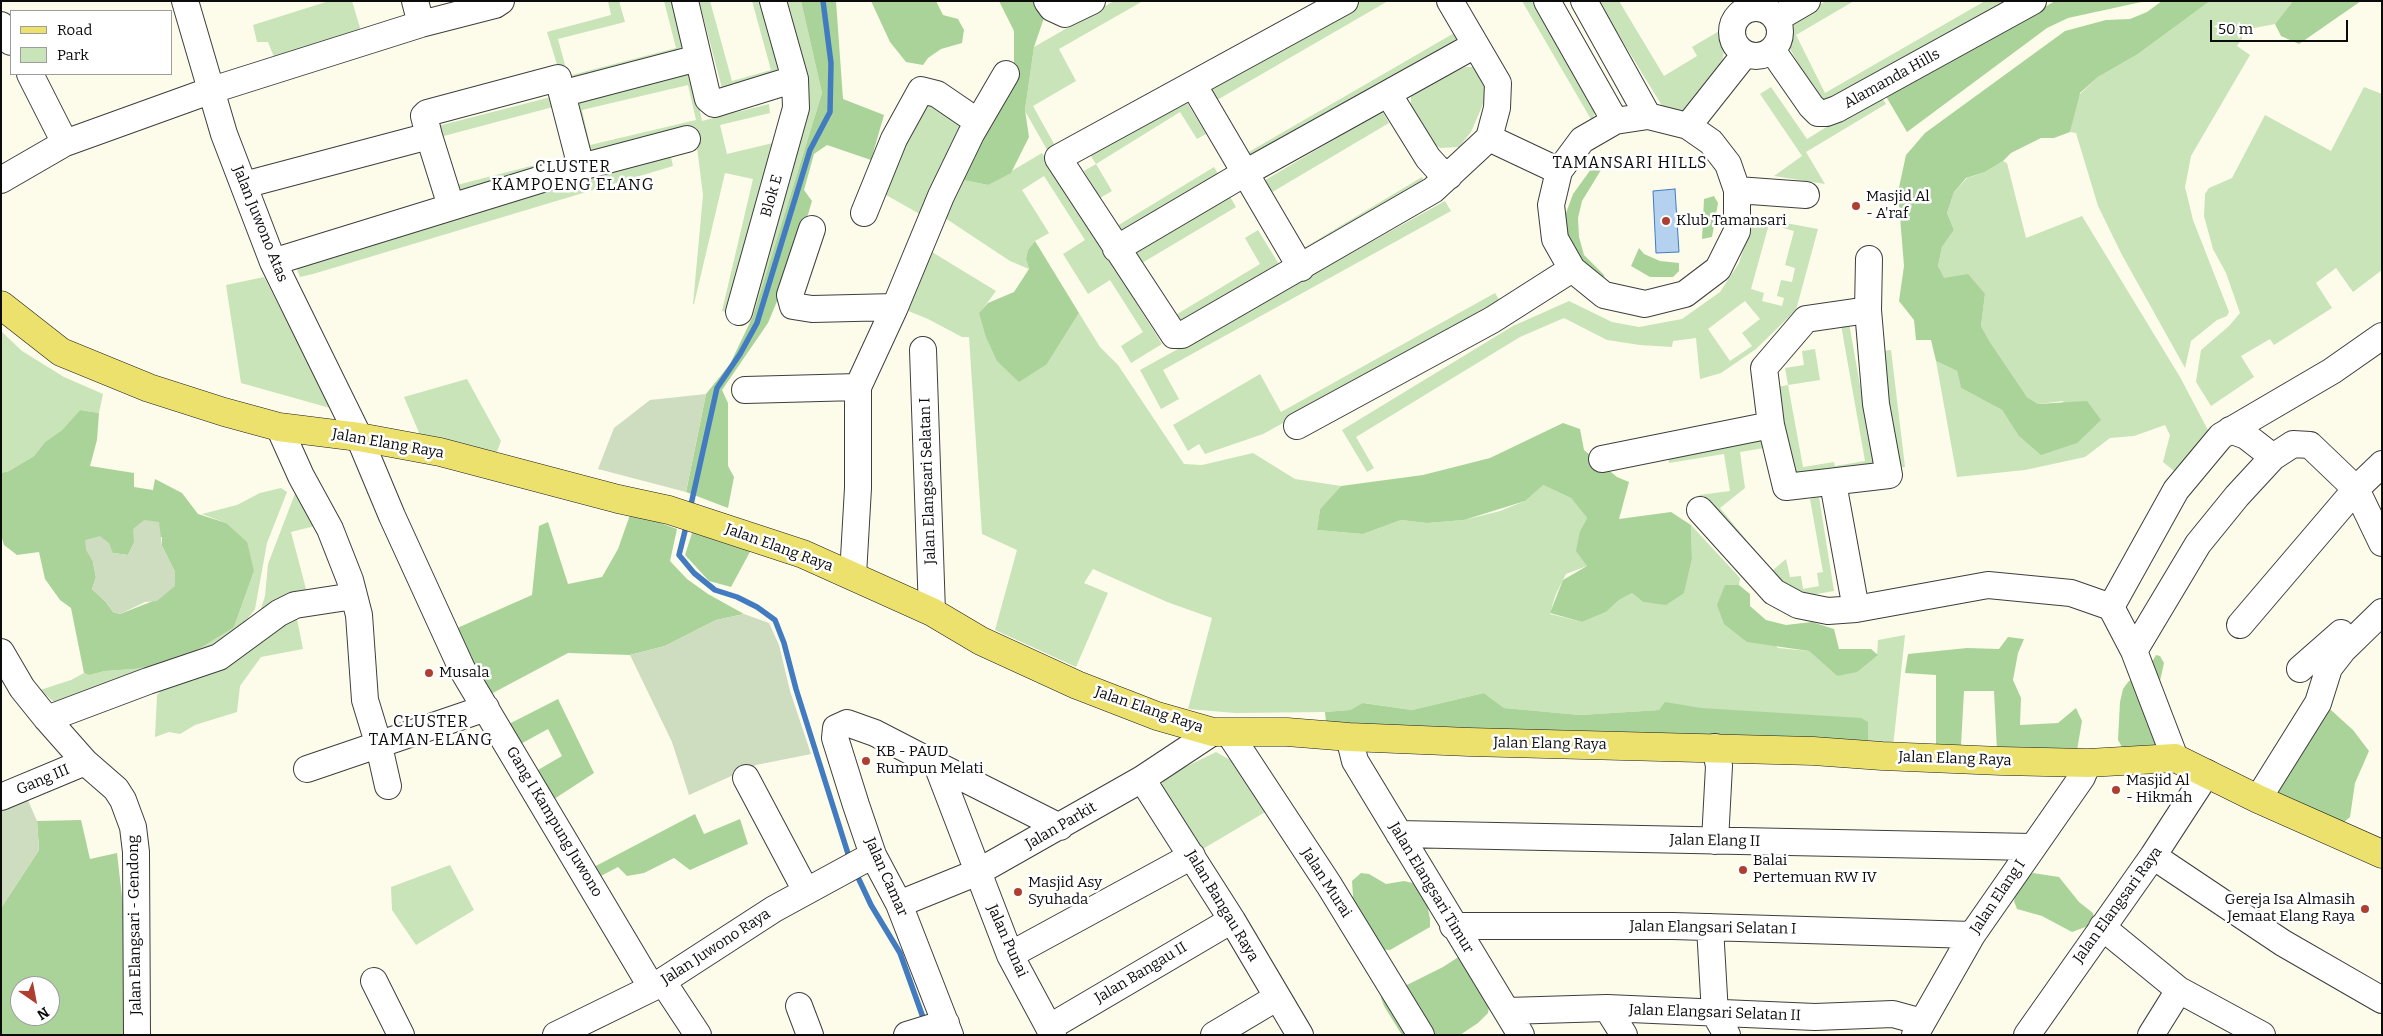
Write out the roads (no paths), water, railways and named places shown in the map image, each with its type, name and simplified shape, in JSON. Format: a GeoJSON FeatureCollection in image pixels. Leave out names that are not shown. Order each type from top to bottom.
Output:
{"type":"FeatureCollection","features":[{"type":"Feature","properties":{"kind":"main road","name":"Jalan Elang Raya"},"geometry":{"type":"LineString","coordinates":[[1,304],[61,352],[148,388],[279,427],[359,437],[440,452],[618,499],[669,510],[803,554],[932,612],[981,641],[1077,685],[1157,716],[1221,732],[1287,732],[1349,738],[1813,751],[1882,756],[2088,763],[2175,758],[2258,799],[2382,854]]}},
{"type":"Feature","properties":{"kind":"street","name":"Jalan Juwono Atas"},"geometry":{"type":"LineString","coordinates":[[185,1],[224,134],[273,262],[359,437]]}},
{"type":"Feature","properties":{"kind":"street"},"geometry":{"type":"LineString","coordinates":[[1,180],[66,143],[418,13],[495,5],[501,1]]}},
{"type":"Feature","properties":{"kind":"street"},"geometry":{"type":"LineString","coordinates":[[685,1],[708,99],[714,104],[795,79]]}},
{"type":"Feature","properties":{"kind":"street","name":"Blok E"},"geometry":{"type":"LineString","coordinates":[[739,312],[796,108],[795,79],[773,1]]}},
{"type":"Feature","properties":{"kind":"street"},"geometry":{"type":"LineString","coordinates":[[1047,1],[1052,8],[1065,14],[1092,1]]}},
{"type":"Feature","properties":{"kind":"street"},"geometry":{"type":"LineString","coordinates":[[1345,1],[1058,158],[1174,335],[1182,335],[1301,268],[1433,190],[1489,138],[1497,108],[1498,83],[1450,1]]}},
{"type":"Feature","properties":{"kind":"street"},"geometry":{"type":"LineString","coordinates":[[1547,1],[1615,121]]}},
{"type":"Feature","properties":{"kind":"street"},"geometry":{"type":"LineString","coordinates":[[1584,1],[1648,116]]}},
{"type":"Feature","properties":{"kind":"street"},"geometry":{"type":"LineString","coordinates":[[1776,19],[1807,1]]}},
{"type":"Feature","properties":{"kind":"street","name":"Alamanda Hills"},"geometry":{"type":"LineString","coordinates":[[1772,50],[1811,106],[1818,112],[1826,113],[2033,1]]}},
{"type":"Feature","properties":{"kind":"street"},"geometry":{"type":"LineString","coordinates":[[1737,8],[1766,10],[1776,19],[1780,31],[1777,43],[1772,50],[1763,55],[1745,54],[1733,40],[1732,30],[1737,8]]}},
{"type":"Feature","properties":{"kind":"street"},"geometry":{"type":"LineString","coordinates":[[1,25],[10,40]]}},
{"type":"Feature","properties":{"kind":"street"},"geometry":{"type":"LineString","coordinates":[[1116,249],[1245,173],[1389,95],[1475,45]]}},
{"type":"Feature","properties":{"kind":"street"},"geometry":{"type":"LineString","coordinates":[[1688,126],[1745,54]]}},
{"type":"Feature","properties":{"kind":"street"},"geometry":{"type":"LineString","coordinates":[[576,90],[698,58]]}},
{"type":"Feature","properties":{"kind":"street"},"geometry":{"type":"LineString","coordinates":[[853,576],[858,488],[858,386],[895,307],[941,196],[978,122],[1006,74]]}},
{"type":"Feature","properties":{"kind":"street"},"geometry":{"type":"LineString","coordinates":[[31,75],[66,143]]}},
{"type":"Feature","properties":{"kind":"street"},"geometry":{"type":"LineString","coordinates":[[451,206],[429,136],[424,116],[427,113],[556,77],[559,80],[581,167]]}},
{"type":"Feature","properties":{"kind":"street"},"geometry":{"type":"LineString","coordinates":[[1193,84],[1301,268]]}},
{"type":"Feature","properties":{"kind":"street"},"geometry":{"type":"LineString","coordinates":[[864,213],[894,139],[921,90],[937,94],[978,122]]}},
{"type":"Feature","properties":{"kind":"street"},"geometry":{"type":"LineString","coordinates":[[1389,95],[1428,158],[1437,168],[1449,176]]}},
{"type":"Feature","properties":{"kind":"street"},"geometry":{"type":"LineString","coordinates":[[1648,116],[1688,126],[1711,142],[1728,164],[1737,190],[1736,231],[1718,268],[1685,294],[1645,304],[1604,295],[1572,269],[1555,239],[1551,205],[1559,172],[1582,140],[1615,121],[1648,116]]}},
{"type":"Feature","properties":{"kind":"street"},"geometry":{"type":"LineString","coordinates":[[244,185],[429,136]]}},
{"type":"Feature","properties":{"kind":"street"},"geometry":{"type":"LineString","coordinates":[[1489,138],[1559,172]]}},
{"type":"Feature","properties":{"kind":"street"},"geometry":{"type":"LineString","coordinates":[[273,262],[581,167],[687,139]]}},
{"type":"Feature","properties":{"kind":"street"},"geometry":{"type":"LineString","coordinates":[[1737,190],[1806,195]]}},
{"type":"Feature","properties":{"kind":"street"},"geometry":{"type":"LineString","coordinates":[[812,229],[790,295],[792,306],[812,309],[895,307]]}},
{"type":"Feature","properties":{"kind":"street"},"geometry":{"type":"LineString","coordinates":[[1868,310],[1806,319],[1764,368],[1771,425],[1786,488],[1889,475],[1876,404],[1868,310],[1869,259]]}},
{"type":"Feature","properties":{"kind":"street"},"geometry":{"type":"LineString","coordinates":[[1297,426],[1492,320],[1572,269]]}},
{"type":"Feature","properties":{"kind":"street"},"geometry":{"type":"LineString","coordinates":[[2111,607],[2176,490],[2221,436],[2332,371],[2382,336]]}},
{"type":"Feature","properties":{"kind":"street","name":"Jalan Elangsari Selatan I"},"geometry":{"type":"LineString","coordinates":[[923,350],[932,612]]}},
{"type":"Feature","properties":{"kind":"street"},"geometry":{"type":"LineString","coordinates":[[745,390],[858,386]]}},
{"type":"Feature","properties":{"kind":"street"},"geometry":{"type":"LineString","coordinates":[[1602,458],[1771,425]]}},
{"type":"Feature","properties":{"kind":"street"},"geometry":{"type":"LineString","coordinates":[[279,427],[301,476],[330,529],[354,596],[359,614],[365,700],[379,746],[388,786]]}},
{"type":"Feature","properties":{"kind":"street"},"geometry":{"type":"LineString","coordinates":[[2230,430],[2246,436],[2273,457]]}},
{"type":"Feature","properties":{"kind":"street","name":"Gang I Kampung Juwono"},"geometry":{"type":"LineString","coordinates":[[359,437],[392,516],[462,669],[657,985],[698,1035]]}},
{"type":"Feature","properties":{"kind":"street"},"geometry":{"type":"LineString","coordinates":[[2134,651],[2198,544],[2237,496],[2273,457],[2293,444],[2310,445],[2356,489],[2382,543]]}},
{"type":"Feature","properties":{"kind":"street"},"geometry":{"type":"LineString","coordinates":[[2240,625],[2356,489],[2382,464]]}},
{"type":"Feature","properties":{"kind":"street"},"geometry":{"type":"LineString","coordinates":[[1833,483],[1856,608]]}},
{"type":"Feature","properties":{"kind":"street"},"geometry":{"type":"LineString","coordinates":[[1700,510],[1774,592],[1798,605],[1828,611],[1856,608],[1988,585],[2071,593],[2111,607],[2134,651],[2175,758]]}},
{"type":"Feature","properties":{"kind":"street"},"geometry":{"type":"LineString","coordinates":[[2300,669],[2382,595]]}},
{"type":"Feature","properties":{"kind":"street"},"geometry":{"type":"LineString","coordinates":[[48,720],[148,681],[219,657],[279,613],[295,605],[354,596]]}},
{"type":"Feature","properties":{"kind":"street"},"geometry":{"type":"LineString","coordinates":[[2258,799],[2318,703],[2328,668],[2343,650],[2382,612]]}},
{"type":"Feature","properties":{"kind":"street","name":"Jalan Elangsari - Gendong"},"geometry":{"type":"LineString","coordinates":[[1,652],[22,688],[48,720],[85,762],[116,789],[123,800],[133,827],[136,852],[137,1035]]}},
{"type":"Feature","properties":{"kind":"street"},"geometry":{"type":"LineString","coordinates":[[307,769],[486,708]]}},
{"type":"Feature","properties":{"kind":"street","name":"Jalan Camar"},"geometry":{"type":"LineString","coordinates":[[933,1030],[899,904],[862,860],[835,738],[836,728],[847,723],[875,733],[937,765]]}},
{"type":"Feature","properties":{"kind":"street","name":"Jalan Parkit"},"geometry":{"type":"LineString","coordinates":[[899,904],[978,872],[1142,780],[1221,732]]}},
{"type":"Feature","properties":{"kind":"street","name":"Jalan Murai"},"geometry":{"type":"LineString","coordinates":[[1221,732],[1329,885],[1410,1031]]}},
{"type":"Feature","properties":{"kind":"street","name":"Jalan Elangsari Timur"},"geometry":{"type":"LineString","coordinates":[[1349,738],[1355,761],[1453,926],[1521,1035]]}},
{"type":"Feature","properties":{"kind":"street"},"geometry":{"type":"LineString","coordinates":[[1715,748],[1719,766],[1715,841]]}},
{"type":"Feature","properties":{"kind":"street","name":"Gang III"},"geometry":{"type":"LineString","coordinates":[[1,797],[85,762]]}},
{"type":"Feature","properties":{"kind":"street","name":"Jalan Elang I"},"geometry":{"type":"LineString","coordinates":[[1919,1028],[1972,935],[2082,777],[2088,763]]}},
{"type":"Feature","properties":{"kind":"street"},"geometry":{"type":"LineString","coordinates":[[937,765],[1060,827]]}},
{"type":"Feature","properties":{"kind":"street","name":"Jalan Punai"},"geometry":{"type":"LineString","coordinates":[[937,765],[1010,955],[1052,1031]]}},
{"type":"Feature","properties":{"kind":"street","name":"Jalan Elangsari Raya"},"geometry":{"type":"LineString","coordinates":[[2027,1035],[2154,856],[2207,774]]}},
{"type":"Feature","properties":{"kind":"street"},"geometry":{"type":"LineString","coordinates":[[746,778],[806,891]]}},
{"type":"Feature","properties":{"kind":"street","name":"Jalan Bangau Raya"},"geometry":{"type":"LineString","coordinates":[[1142,780],[1232,920],[1276,998],[1300,1035]]}},
{"type":"Feature","properties":{"kind":"street","name":"Jalan Elang II"},"geometry":{"type":"LineString","coordinates":[[1399,834],[2032,847]]}},
{"type":"Feature","properties":{"kind":"street"},"geometry":{"type":"LineString","coordinates":[[1010,955],[1192,856]]}},
{"type":"Feature","properties":{"kind":"street"},"geometry":{"type":"LineString","coordinates":[[2154,856],[2283,943],[2382,1000]]}},
{"type":"Feature","properties":{"kind":"street","name":"Jalan Juwono Raya"},"geometry":{"type":"LineString","coordinates":[[556,1035],[657,985],[806,891],[862,860]]}},
{"type":"Feature","properties":{"kind":"street","name":"Jalan Bangau II"},"geometry":{"type":"LineString","coordinates":[[1052,1031],[1232,920]]}},
{"type":"Feature","properties":{"kind":"street","name":"Jalan Elangsari Selatan I"},"geometry":{"type":"LineString","coordinates":[[1453,926],[1710,928],[1972,935]]}},
{"type":"Feature","properties":{"kind":"street"},"geometry":{"type":"LineString","coordinates":[[2102,927],[2178,990],[2262,1035]]}},
{"type":"Feature","properties":{"kind":"street"},"geometry":{"type":"LineString","coordinates":[[1710,928],[1721,1025]]}},
{"type":"Feature","properties":{"kind":"street"},"geometry":{"type":"LineString","coordinates":[[374,981],[401,1035]]}},
{"type":"Feature","properties":{"kind":"street"},"geometry":{"type":"LineString","coordinates":[[2150,1035],[2178,990]]}},
{"type":"Feature","properties":{"kind":"street"},"geometry":{"type":"LineString","coordinates":[[1214,1035],[1276,998]]}},
{"type":"Feature","properties":{"kind":"street"},"geometry":{"type":"LineString","coordinates":[[799,1006],[810,1035]]}},
{"type":"Feature","properties":{"kind":"street"},"geometry":{"type":"LineString","coordinates":[[1606,1008],[1624,1035]]}},
{"type":"Feature","properties":{"kind":"street","name":"Jalan Elangsari Selatan II"},"geometry":{"type":"LineString","coordinates":[[1507,1011],[1606,1008],[1721,1025],[1820,1026],[1893,1014],[1919,1028]]}},
{"type":"Feature","properties":{"kind":"water","name":"Klub Tamansari"},"geometry":{"type":"Polygon","coordinates":[[[1675,189],[1679,252],[1656,253],[1653,191],[1675,189]]]}},
{"type":"Feature","properties":{"kind":"waterway"},"geometry":{"type":"LineString","coordinates":[[690,509],[717,388],[740,354],[757,323],[810,150],[830,112],[831,63],[823,1]]}},
{"type":"Feature","properties":{"kind":"waterway"},"geometry":{"type":"LineString","coordinates":[[687,523],[679,555],[694,573],[715,590],[737,597],[757,607],[775,620],[784,643],[796,689],[850,860]]}},
{"type":"Feature","properties":{"kind":"waterway"},"geometry":{"type":"LineString","coordinates":[[855,871],[871,905],[900,953],[925,1023]]}},
{"type":"Feature","properties":{"kind":"place","name":"Masjid Al - A'raf"},"geometry":{"type":"Point","coordinates":[1856,206]}},
{"type":"Feature","properties":{"kind":"place","name":"Klub Tamansari"},"geometry":{"type":"Point","coordinates":[1666,221]}},
{"type":"Feature","properties":{"kind":"place","name":"Musala"},"geometry":{"type":"Point","coordinates":[429,673]}},
{"type":"Feature","properties":{"kind":"place","name":"KB - PAUD Rumpun Melati"},"geometry":{"type":"Point","coordinates":[866,761]}},
{"type":"Feature","properties":{"kind":"place","name":"Masjid Al - Hikmah"},"geometry":{"type":"Point","coordinates":[2116,790]}},
{"type":"Feature","properties":{"kind":"place","name":"Balai Pertemuan RW IV"},"geometry":{"type":"Point","coordinates":[1743,870]}},
{"type":"Feature","properties":{"kind":"place","name":"Masjid Asy Syuhada"},"geometry":{"type":"Point","coordinates":[1018,892]}},
{"type":"Feature","properties":{"kind":"place","name":"Gereja Isa Almasih Jemaat Elang Raya"},"geometry":{"type":"Point","coordinates":[2365,909]}},
{"type":"Feature","properties":{"kind":"district","name":"TAMANSARI HILLS"},"geometry":{"type":"Point","coordinates":[1630,164]}},
{"type":"Feature","properties":{"kind":"district","name":"CLUSTER KAMPOENG ELANG"},"geometry":{"type":"Point","coordinates":[573,177]}},
{"type":"Feature","properties":{"kind":"district","name":"CLUSTER TAMAN ELANG"},"geometry":{"type":"Point","coordinates":[431,732]}}]}
